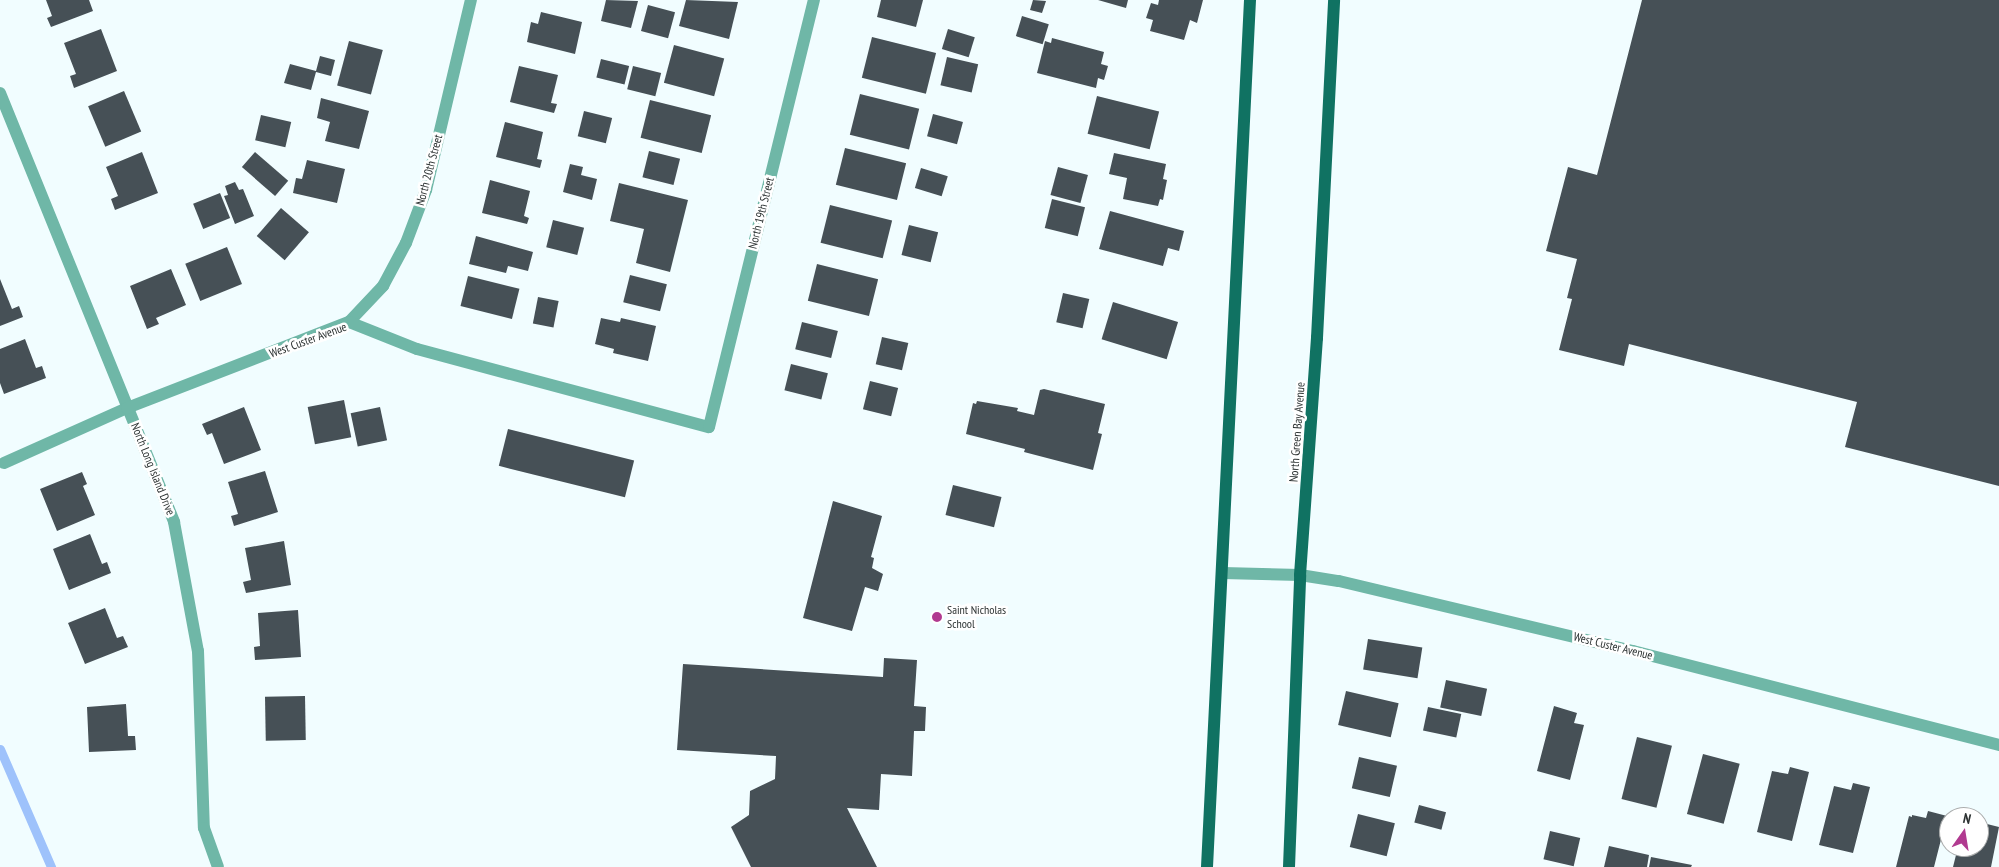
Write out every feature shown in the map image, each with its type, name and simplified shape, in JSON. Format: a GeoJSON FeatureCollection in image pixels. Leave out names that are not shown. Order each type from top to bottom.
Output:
{"type":"FeatureCollection","features":[{"type":"Feature","properties":{"kind":"main road"},"geometry":{"type":"LineString","coordinates":[[1207,867],[1250,0]]}},
{"type":"Feature","properties":{"kind":"main road","name":"North Green Bay Avenue"},"geometry":{"type":"LineString","coordinates":[[1289,867],[1300,575],[1317,338],[1334,0]]}},
{"type":"Feature","properties":{"kind":"street","name":"North 20th Street"},"geometry":{"type":"LineString","coordinates":[[349,322],[383,286],[406,243],[426,190],[471,0]]}},
{"type":"Feature","properties":{"kind":"street","name":"North 19th Street"},"geometry":{"type":"LineString","coordinates":[[709,427],[814,0]]}},
{"type":"Feature","properties":{"kind":"street","name":"North Long Island Drive"},"geometry":{"type":"LineString","coordinates":[[0,92],[174,522],[198,650],[204,828],[218,867]]}},
{"type":"Feature","properties":{"kind":"street","name":"West Custer Avenue"},"geometry":{"type":"LineString","coordinates":[[4,463],[127,408],[349,322],[417,349],[709,427]]}},
{"type":"Feature","properties":{"kind":"street","name":"West Custer Avenue"},"geometry":{"type":"LineString","coordinates":[[1223,573],[1300,575],[1339,581],[1550,631],[1999,745]]}},
{"type":"Feature","properties":{"kind":"building"},"geometry":{"type":"Polygon","coordinates":[[[46,0],[89,0],[93,11],[51,27],[47,18],[52,16],[46,0]]]}},
{"type":"Feature","properties":{"kind":"building"},"geometry":{"type":"Polygon","coordinates":[[[606,0],[638,1],[631,28],[601,21],[606,0]]]}},
{"type":"Feature","properties":{"kind":"building"},"geometry":{"type":"Polygon","coordinates":[[[686,0],[738,2],[729,39],[679,26],[686,0]]]}},
{"type":"Feature","properties":{"kind":"building"},"geometry":{"type":"Polygon","coordinates":[[[881,0],[923,0],[916,27],[877,17],[881,0]]]}},
{"type":"Feature","properties":{"kind":"building"},"geometry":{"type":"Polygon","coordinates":[[[1033,0],[1046,1],[1042,13],[1030,10],[1033,0]]]}},
{"type":"Feature","properties":{"kind":"building"},"geometry":{"type":"Polygon","coordinates":[[[1098,0],[1128,0],[1126,8],[1098,0]]]}},
{"type":"Feature","properties":{"kind":"building"},"geometry":{"type":"Polygon","coordinates":[[[1159,0],[1203,0],[1197,23],[1190,20],[1184,40],[1150,31],[1153,20],[1146,18],[1151,3],[1158,5],[1159,0]]]}},
{"type":"Feature","properties":{"kind":"building"},"geometry":{"type":"Polygon","coordinates":[[[1642,0],[1999,0],[1999,486],[1845,447],[1857,402],[1629,344],[1624,366],[1559,350],[1572,299],[1567,298],[1577,259],[1546,251],[1568,167],[1597,175],[1642,0]]]}},
{"type":"Feature","properties":{"kind":"building"},"geometry":{"type":"Polygon","coordinates":[[[648,5],[675,12],[668,38],[641,31],[648,5]]]}},
{"type":"Feature","properties":{"kind":"building"},"geometry":{"type":"Polygon","coordinates":[[[541,12],[582,22],[575,54],[527,42],[531,22],[538,24],[541,12]]]}},
{"type":"Feature","properties":{"kind":"building"},"geometry":{"type":"Polygon","coordinates":[[[1022,16],[1049,24],[1043,44],[1016,36],[1022,16]]]}},
{"type":"Feature","properties":{"kind":"building"},"geometry":{"type":"Polygon","coordinates":[[[101,29],[117,71],[74,88],[70,76],[76,74],[64,43],[101,29]]]}},
{"type":"Feature","properties":{"kind":"building"},"geometry":{"type":"Polygon","coordinates":[[[948,29],[975,37],[969,57],[942,49],[948,29]]]}},
{"type":"Feature","properties":{"kind":"building"},"geometry":{"type":"Polygon","coordinates":[[[872,37],[936,53],[926,94],[862,78],[872,37]]]}},
{"type":"Feature","properties":{"kind":"building"},"geometry":{"type":"Polygon","coordinates":[[[1052,38],[1104,52],[1101,64],[1108,66],[1104,80],[1098,78],[1096,88],[1037,73],[1045,41],[1051,43],[1052,38]]]}},
{"type":"Feature","properties":{"kind":"building"},"geometry":{"type":"Polygon","coordinates":[[[349,41],[383,50],[371,94],[337,85],[349,41]]]}},
{"type":"Feature","properties":{"kind":"building"},"geometry":{"type":"Polygon","coordinates":[[[674,45],[724,58],[714,96],[664,83],[674,45]]]}},
{"type":"Feature","properties":{"kind":"building"},"geometry":{"type":"Polygon","coordinates":[[[320,56],[335,60],[331,76],[316,72],[311,90],[284,83],[290,64],[316,71],[320,56]]]}},
{"type":"Feature","properties":{"kind":"building"},"geometry":{"type":"Polygon","coordinates":[[[947,57],[978,64],[972,92],[940,85],[947,57]]]}},
{"type":"Feature","properties":{"kind":"building"},"geometry":{"type":"Polygon","coordinates":[[[601,59],[629,66],[625,84],[596,77],[601,59]]]}},
{"type":"Feature","properties":{"kind":"building"},"geometry":{"type":"Polygon","coordinates":[[[519,66],[558,75],[551,103],[557,104],[554,113],[510,102],[519,66]]]}},
{"type":"Feature","properties":{"kind":"building"},"geometry":{"type":"Polygon","coordinates":[[[633,66],[661,73],[655,96],[627,89],[633,66]]]}},
{"type":"Feature","properties":{"kind":"building"},"geometry":{"type":"Polygon","coordinates":[[[124,91],[141,132],[105,147],[88,106],[124,91]]]}},
{"type":"Feature","properties":{"kind":"building"},"geometry":{"type":"Polygon","coordinates":[[[860,94],[919,109],[909,150],[850,135],[860,94]]]}},
{"type":"Feature","properties":{"kind":"building"},"geometry":{"type":"Polygon","coordinates":[[[1097,96],[1159,111],[1150,149],[1088,134],[1097,96]]]}},
{"type":"Feature","properties":{"kind":"building"},"geometry":{"type":"Polygon","coordinates":[[[321,98],[369,111],[359,149],[325,141],[330,122],[317,118],[321,98]]]}},
{"type":"Feature","properties":{"kind":"building"},"geometry":{"type":"Polygon","coordinates":[[[650,100],[711,115],[702,153],[641,138],[650,100]]]}},
{"type":"Feature","properties":{"kind":"building"},"geometry":{"type":"Polygon","coordinates":[[[584,111],[612,118],[606,143],[578,136],[584,111]]]}},
{"type":"Feature","properties":{"kind":"building"},"geometry":{"type":"Polygon","coordinates":[[[933,114],[963,122],[957,144],[927,136],[933,114]]]}},
{"type":"Feature","properties":{"kind":"building"},"geometry":{"type":"Polygon","coordinates":[[[261,115],[291,122],[285,147],[255,140],[261,115]]]}},
{"type":"Feature","properties":{"kind":"building"},"geometry":{"type":"Polygon","coordinates":[[[505,122],[543,132],[537,159],[542,160],[540,168],[496,157],[505,122]]]}},
{"type":"Feature","properties":{"kind":"building"},"geometry":{"type":"Polygon","coordinates":[[[845,148],[906,163],[897,200],[836,185],[845,148]]]}},
{"type":"Feature","properties":{"kind":"building"},"geometry":{"type":"Polygon","coordinates":[[[649,151],[680,159],[674,185],[642,177],[649,151]]]}},
{"type":"Feature","properties":{"kind":"building"},"geometry":{"type":"Polygon","coordinates":[[[142,152],[158,193],[115,210],[111,199],[118,196],[106,167],[142,152]]]}},
{"type":"Feature","properties":{"kind":"building"},"geometry":{"type":"Polygon","coordinates":[[[255,152],[288,181],[275,196],[242,167],[255,152]]]}},
{"type":"Feature","properties":{"kind":"building"},"geometry":{"type":"Polygon","coordinates":[[[1114,153],[1166,164],[1163,179],[1167,180],[1163,200],[1160,199],[1158,206],[1123,199],[1127,178],[1109,174],[1114,153]]]}},
{"type":"Feature","properties":{"kind":"building"},"geometry":{"type":"Polygon","coordinates":[[[307,160],[345,169],[337,203],[293,193],[296,178],[302,179],[307,160]]]}},
{"type":"Feature","properties":{"kind":"building"},"geometry":{"type":"Polygon","coordinates":[[[570,164],[583,167],[581,175],[597,179],[592,200],[563,192],[570,164]]]}},
{"type":"Feature","properties":{"kind":"building"},"geometry":{"type":"Polygon","coordinates":[[[1058,167],[1088,175],[1080,203],[1050,195],[1058,167]]]}},
{"type":"Feature","properties":{"kind":"building"},"geometry":{"type":"Polygon","coordinates":[[[921,168],[948,176],[942,196],[915,188],[921,168]]]}},
{"type":"Feature","properties":{"kind":"building"},"geometry":{"type":"Polygon","coordinates":[[[490,180],[530,191],[524,216],[529,218],[527,224],[482,213],[490,180]]]}},
{"type":"Feature","properties":{"kind":"building"},"geometry":{"type":"Polygon","coordinates":[[[235,182],[239,190],[243,189],[254,216],[235,224],[224,196],[228,195],[225,186],[235,182]]]}},
{"type":"Feature","properties":{"kind":"building"},"geometry":{"type":"Polygon","coordinates":[[[619,183],[688,200],[670,272],[636,263],[644,229],[610,221],[619,183]]]}},
{"type":"Feature","properties":{"kind":"building"},"geometry":{"type":"Polygon","coordinates":[[[220,193],[230,218],[203,229],[193,204],[220,193]]]}},
{"type":"Feature","properties":{"kind":"building"},"geometry":{"type":"Polygon","coordinates":[[[1052,199],[1085,207],[1078,236],[1045,228],[1052,199]]]}},
{"type":"Feature","properties":{"kind":"building"},"geometry":{"type":"Polygon","coordinates":[[[830,205],[892,220],[883,258],[821,243],[830,205]]]}},
{"type":"Feature","properties":{"kind":"building"},"geometry":{"type":"Polygon","coordinates":[[[281,208],[309,232],[285,260],[257,236],[281,208]]]}},
{"type":"Feature","properties":{"kind":"building"},"geometry":{"type":"Polygon","coordinates":[[[1110,211],[1184,231],[1179,251],[1168,248],[1163,266],[1099,249],[1110,211]]]}},
{"type":"Feature","properties":{"kind":"building"},"geometry":{"type":"Polygon","coordinates":[[[553,220],[584,228],[577,255],[546,247],[553,220]]]}},
{"type":"Feature","properties":{"kind":"building"},"geometry":{"type":"Polygon","coordinates":[[[909,225],[938,232],[931,262],[902,255],[909,225]]]}},
{"type":"Feature","properties":{"kind":"building"},"geometry":{"type":"Polygon","coordinates":[[[476,236],[533,252],[528,271],[508,266],[506,273],[469,264],[476,236]]]}},
{"type":"Feature","properties":{"kind":"building"},"geometry":{"type":"Polygon","coordinates":[[[227,247],[242,284],[200,301],[185,264],[227,247]]]}},
{"type":"Feature","properties":{"kind":"building"},"geometry":{"type":"Polygon","coordinates":[[[817,264],[878,279],[869,316],[808,301],[817,264]]]}},
{"type":"Feature","properties":{"kind":"building"},"geometry":{"type":"Polygon","coordinates":[[[171,269],[186,305],[156,318],[159,324],[147,329],[130,286],[171,269]]]}},
{"type":"Feature","properties":{"kind":"building"},"geometry":{"type":"Polygon","coordinates":[[[630,275],[667,284],[660,311],[623,302],[630,275]]]}},
{"type":"Feature","properties":{"kind":"building"},"geometry":{"type":"Polygon","coordinates":[[[468,276],[519,289],[512,319],[461,306],[468,276]]]}},
{"type":"Feature","properties":{"kind":"building"},"geometry":{"type":"Polygon","coordinates":[[[0,279],[12,309],[19,306],[23,317],[0,326],[0,279]]]}},
{"type":"Feature","properties":{"kind":"building"},"geometry":{"type":"Polygon","coordinates":[[[1063,293],[1089,299],[1083,328],[1056,322],[1063,293]]]}},
{"type":"Feature","properties":{"kind":"building"},"geometry":{"type":"Polygon","coordinates":[[[538,297],[559,301],[553,328],[533,324],[538,297]]]}},
{"type":"Feature","properties":{"kind":"building"},"geometry":{"type":"Polygon","coordinates":[[[1113,302],[1178,322],[1167,359],[1102,339],[1113,302]]]}},
{"type":"Feature","properties":{"kind":"building"},"geometry":{"type":"Polygon","coordinates":[[[601,318],[620,322],[621,318],[656,326],[648,361],[613,353],[614,349],[595,344],[601,318]]]}},
{"type":"Feature","properties":{"kind":"building"},"geometry":{"type":"Polygon","coordinates":[[[802,322],[838,331],[831,358],[795,349],[802,322]]]}},
{"type":"Feature","properties":{"kind":"building"},"geometry":{"type":"Polygon","coordinates":[[[882,337],[908,343],[902,370],[876,364],[882,337]]]}},
{"type":"Feature","properties":{"kind":"building"},"geometry":{"type":"Polygon","coordinates":[[[25,339],[36,368],[42,366],[46,378],[4,394],[0,383],[0,349],[25,339]]]}},
{"type":"Feature","properties":{"kind":"building"},"geometry":{"type":"Polygon","coordinates":[[[791,364],[828,373],[821,399],[784,390],[791,364]]]}},
{"type":"Feature","properties":{"kind":"building"},"geometry":{"type":"Polygon","coordinates":[[[870,381],[898,388],[891,416],[863,409],[870,381]]]}},
{"type":"Feature","properties":{"kind":"building"},"geometry":{"type":"Polygon","coordinates":[[[1044,389],[1105,404],[1098,433],[1102,434],[1093,470],[1024,452],[1025,449],[966,434],[973,403],[976,404],[977,401],[1018,408],[1017,411],[1034,415],[1040,390],[1044,389]]]}},
{"type":"Feature","properties":{"kind":"building"},"geometry":{"type":"Polygon","coordinates":[[[344,400],[351,437],[315,444],[308,407],[344,400]]]}},
{"type":"Feature","properties":{"kind":"building"},"geometry":{"type":"Polygon","coordinates":[[[244,407],[261,450],[224,464],[212,433],[207,435],[202,424],[244,407]]]}},
{"type":"Feature","properties":{"kind":"building"},"geometry":{"type":"Polygon","coordinates":[[[380,407],[387,440],[358,446],[351,413],[380,407]]]}},
{"type":"Feature","properties":{"kind":"building"},"geometry":{"type":"Polygon","coordinates":[[[508,429],[634,460],[625,497],[499,466],[508,429]]]}},
{"type":"Feature","properties":{"kind":"building"},"geometry":{"type":"Polygon","coordinates":[[[265,471],[278,512],[234,526],[231,516],[238,514],[228,482],[265,471]]]}},
{"type":"Feature","properties":{"kind":"building"},"geometry":{"type":"Polygon","coordinates":[[[82,472],[87,484],[83,486],[95,515],[57,531],[40,489],[82,472]]]}},
{"type":"Feature","properties":{"kind":"building"},"geometry":{"type":"Polygon","coordinates":[[[953,485],[1002,497],[994,527],[946,515],[953,485]]]}},
{"type":"Feature","properties":{"kind":"building"},"geometry":{"type":"Polygon","coordinates":[[[833,501],[882,516],[871,557],[874,558],[872,568],[883,574],[878,591],[865,587],[852,631],[803,618],[833,501]]]}},
{"type":"Feature","properties":{"kind":"building"},"geometry":{"type":"Polygon","coordinates":[[[90,534],[102,564],[107,562],[111,573],[69,590],[53,549],[90,534]]]}},
{"type":"Feature","properties":{"kind":"building"},"geometry":{"type":"Polygon","coordinates":[[[284,541],[291,585],[246,593],[243,582],[251,580],[245,548],[284,541]]]}},
{"type":"Feature","properties":{"kind":"building"},"geometry":{"type":"Polygon","coordinates":[[[105,608],[117,638],[123,636],[128,647],[85,664],[68,623],[105,608]]]}},
{"type":"Feature","properties":{"kind":"building"},"geometry":{"type":"Polygon","coordinates":[[[298,610],[301,657],[255,660],[254,647],[260,646],[258,613],[298,610]]]}},
{"type":"Feature","properties":{"kind":"building"},"geometry":{"type":"Polygon","coordinates":[[[1368,639],[1422,648],[1417,678],[1363,670],[1368,639]]]}},
{"type":"Feature","properties":{"kind":"building"},"geometry":{"type":"Polygon","coordinates":[[[884,658],[917,660],[914,706],[926,707],[925,731],[914,731],[912,776],[881,774],[879,810],[847,808],[877,867],[751,867],[731,827],[749,815],[750,791],[775,779],[776,756],[677,750],[683,664],[883,677],[884,658]]]}},
{"type":"Feature","properties":{"kind":"building"},"geometry":{"type":"Polygon","coordinates":[[[1446,680],[1487,689],[1481,716],[1440,707],[1446,680]]]}},
{"type":"Feature","properties":{"kind":"building"},"geometry":{"type":"Polygon","coordinates":[[[1346,691],[1399,703],[1391,737],[1338,725],[1346,691]]]}},
{"type":"Feature","properties":{"kind":"building"},"geometry":{"type":"Polygon","coordinates":[[[305,696],[306,740],[266,741],[265,697],[305,696]]]}},
{"type":"Feature","properties":{"kind":"building"},"geometry":{"type":"Polygon","coordinates":[[[126,704],[128,736],[135,736],[136,750],[89,752],[87,707],[126,704]]]}},
{"type":"Feature","properties":{"kind":"building"},"geometry":{"type":"Polygon","coordinates":[[[1554,706],[1577,713],[1574,723],[1584,725],[1570,780],[1537,771],[1554,706]]]}},
{"type":"Feature","properties":{"kind":"building"},"geometry":{"type":"Polygon","coordinates":[[[1428,707],[1461,714],[1456,738],[1423,730],[1428,707]]]}},
{"type":"Feature","properties":{"kind":"building"},"geometry":{"type":"Polygon","coordinates":[[[1637,737],[1672,746],[1656,808],[1622,799],[1637,737]]]}},
{"type":"Feature","properties":{"kind":"building"},"geometry":{"type":"Polygon","coordinates":[[[1703,754],[1740,764],[1724,824],[1687,814],[1703,754]]]}},
{"type":"Feature","properties":{"kind":"building"},"geometry":{"type":"Polygon","coordinates":[[[1359,757],[1397,766],[1390,797],[1352,788],[1359,757]]]}},
{"type":"Feature","properties":{"kind":"building"},"geometry":{"type":"Polygon","coordinates":[[[1790,767],[1809,772],[1792,841],[1757,832],[1772,771],[1788,774],[1790,767]]]}},
{"type":"Feature","properties":{"kind":"building"},"geometry":{"type":"Polygon","coordinates":[[[1853,783],[1870,787],[1853,853],[1819,845],[1834,786],[1851,790],[1853,783]]]}},
{"type":"Feature","properties":{"kind":"building"},"geometry":{"type":"Polygon","coordinates":[[[1419,805],[1446,812],[1441,830],[1414,822],[1419,805]]]}},
{"type":"Feature","properties":{"kind":"building"},"geometry":{"type":"Polygon","coordinates":[[[1928,811],[1939,814],[1939,847],[1934,867],[1896,867],[1909,816],[1926,818],[1928,811]]]}},
{"type":"Feature","properties":{"kind":"building"},"geometry":{"type":"Polygon","coordinates":[[[1358,814],[1395,823],[1387,856],[1350,847],[1358,814]]]}},
{"type":"Feature","properties":{"kind":"building"},"geometry":{"type":"Polygon","coordinates":[[[1989,824],[1999,827],[1991,867],[1953,867],[1956,857],[1989,857],[1989,824]]]}},
{"type":"Feature","properties":{"kind":"building"},"geometry":{"type":"Polygon","coordinates":[[[1550,831],[1580,838],[1574,866],[1543,859],[1550,831]]]}},
{"type":"Feature","properties":{"kind":"building"},"geometry":{"type":"Polygon","coordinates":[[[1609,846],[1649,855],[1647,867],[1604,867],[1609,846]]]}},
{"type":"Feature","properties":{"kind":"building"},"geometry":{"type":"Polygon","coordinates":[[[1651,857],[1692,865],[1691,867],[1649,867],[1651,857]]]}},
{"type":"Feature","properties":{"kind":"waterway"},"geometry":{"type":"LineString","coordinates":[[0,749],[51,867]]}},
{"type":"Feature","properties":{"kind":"place","name":"Saint Nicholas School"},"geometry":{"type":"Point","coordinates":[937,617]}}]}
